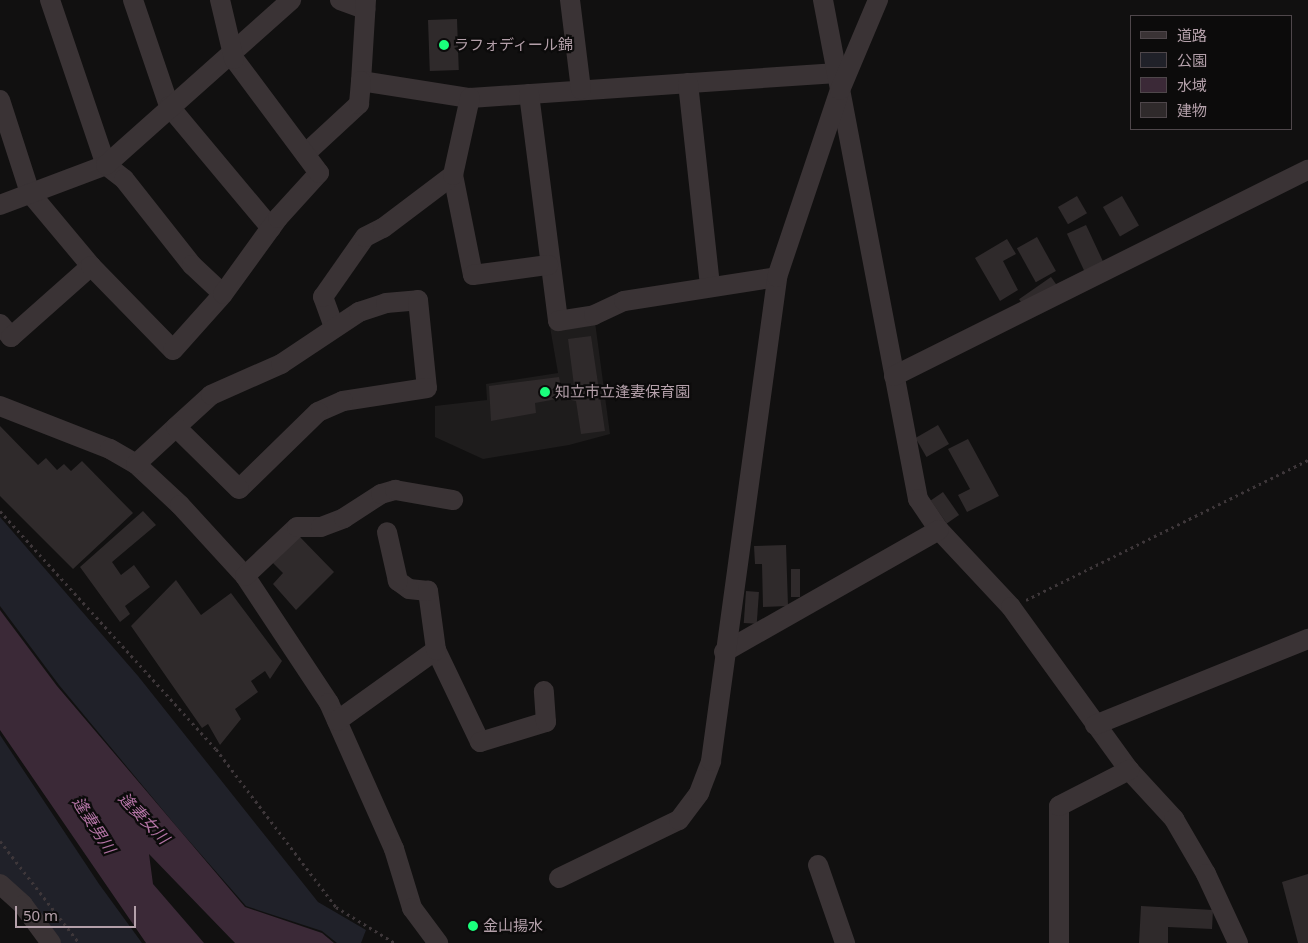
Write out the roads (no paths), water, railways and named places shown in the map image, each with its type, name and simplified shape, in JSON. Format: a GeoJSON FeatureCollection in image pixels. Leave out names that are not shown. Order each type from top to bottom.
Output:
{"type":"FeatureCollection","features":[{"type":"Feature","properties":{"kind":"street"},"geometry":{"type":"LineString","coordinates":[[50,0],[106,165],[124,179],[192,264],[223,294]]}},
{"type":"Feature","properties":{"kind":"street"},"geometry":{"type":"LineString","coordinates":[[133,0],[169,106],[271,228]]}},
{"type":"Feature","properties":{"kind":"street"},"geometry":{"type":"LineString","coordinates":[[0,100],[30,193],[91,266],[173,350],[223,294],[271,228],[320,173],[234,59],[234,49],[220,0]]}},
{"type":"Feature","properties":{"kind":"street"},"geometry":{"type":"LineString","coordinates":[[0,205],[106,165],[169,106],[291,0]]}},
{"type":"Feature","properties":{"kind":"street"},"geometry":{"type":"LineString","coordinates":[[305,154],[359,104],[365,4],[340,0]]}},
{"type":"Feature","properties":{"kind":"street"},"geometry":{"type":"LineString","coordinates":[[570,0],[580,89]]}},
{"type":"Feature","properties":{"kind":"street"},"geometry":{"type":"LineString","coordinates":[[823,0],[918,499],[939,530],[1011,607],[1129,770],[1174,819],[1206,874],[1238,943]]}},
{"type":"Feature","properties":{"kind":"street"},"geometry":{"type":"LineString","coordinates":[[560,878],[679,820],[699,793],[711,761],[724,652],[777,277],[838,81],[878,0]]}},
{"type":"Feature","properties":{"kind":"street"},"geometry":{"type":"LineString","coordinates":[[361,80],[470,98],[688,82],[838,81]]}},
{"type":"Feature","properties":{"kind":"street"},"geometry":{"type":"LineString","coordinates":[[688,82],[710,286]]}},
{"type":"Feature","properties":{"kind":"street"},"geometry":{"type":"LineString","coordinates":[[529,94],[548,265],[558,321],[594,316],[624,301],[777,277]]}},
{"type":"Feature","properties":{"kind":"street"},"geometry":{"type":"LineString","coordinates":[[470,98],[453,175],[473,274],[548,265]]}},
{"type":"Feature","properties":{"kind":"street"},"geometry":{"type":"LineString","coordinates":[[894,376],[1308,170]]}},
{"type":"Feature","properties":{"kind":"street"},"geometry":{"type":"LineString","coordinates":[[334,327],[323,297],[365,237],[383,228],[453,175]]}},
{"type":"Feature","properties":{"kind":"street"},"geometry":{"type":"LineString","coordinates":[[0,324],[12,337],[91,266]]}},
{"type":"Feature","properties":{"kind":"street"},"geometry":{"type":"LineString","coordinates":[[136,464],[176,427],[211,395],[282,364],[334,327],[359,312],[386,303],[418,300],[427,388],[343,400],[318,412],[239,489],[176,427]]}},
{"type":"Feature","properties":{"kind":"street"},"geometry":{"type":"LineString","coordinates":[[0,406],[110,449],[136,464],[180,505],[245,576],[295,648],[338,721],[394,849],[412,908],[438,943]]}},
{"type":"Feature","properties":{"kind":"street"},"geometry":{"type":"LineString","coordinates":[[245,576],[297,527],[321,526],[344,518],[381,494],[395,490],[453,500]]}},
{"type":"Feature","properties":{"kind":"street"},"geometry":{"type":"LineString","coordinates":[[724,652],[939,530]]}},
{"type":"Feature","properties":{"kind":"street"},"geometry":{"type":"LineString","coordinates":[[387,532],[398,581],[409,589],[428,591],[436,650],[480,742],[546,722],[544,691]]}},
{"type":"Feature","properties":{"kind":"street"},"geometry":{"type":"LineString","coordinates":[[1095,725],[1308,639]]}},
{"type":"Feature","properties":{"kind":"street"},"geometry":{"type":"LineString","coordinates":[[338,721],[436,650]]}},
{"type":"Feature","properties":{"kind":"street"},"geometry":{"type":"LineString","coordinates":[[1058,943],[1059,806],[1129,770]]}},
{"type":"Feature","properties":{"kind":"street"},"geometry":{"type":"LineString","coordinates":[[818,865],[845,943]]}},
{"type":"Feature","properties":{"kind":"street"},"geometry":{"type":"LineString","coordinates":[[0,884],[23,905],[51,943]]}},
{"type":"Feature","properties":{"kind":"water"},"geometry":{"type":"Polygon","coordinates":[[[0,610],[57,686],[245,907],[322,933],[334,943],[235,943],[149,854],[153,884],[204,943],[146,943],[0,730],[0,610]]]}},
{"type":"Feature","properties":{"kind":"place","name":"ラフォディール錦"},"geometry":{"type":"Point","coordinates":[444,45]}},
{"type":"Feature","properties":{"kind":"place","name":"知立市立逢妻保育園"},"geometry":{"type":"Point","coordinates":[545,392]}},
{"type":"Feature","properties":{"kind":"place","name":"金山揚水"},"geometry":{"type":"Point","coordinates":[473,926]}},
{"type":"Feature","properties":{"kind":"water label","name":"逢妻女川"},"geometry":{"type":"Point","coordinates":[144,818]}},
{"type":"Feature","properties":{"kind":"water label","name":"逢妻男川"},"geometry":{"type":"Point","coordinates":[94,825]}}]}
